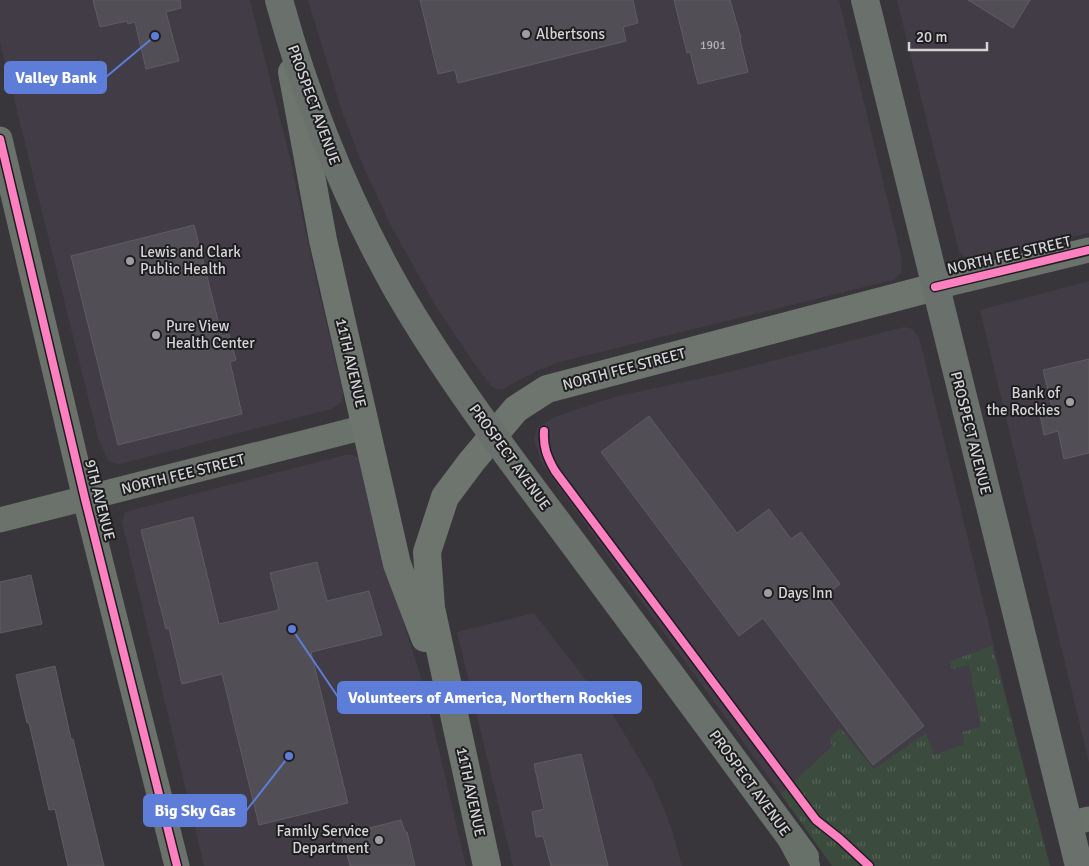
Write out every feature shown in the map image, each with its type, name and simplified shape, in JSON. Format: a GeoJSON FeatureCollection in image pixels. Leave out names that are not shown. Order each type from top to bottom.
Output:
{"type":"FeatureCollection","features":[{"type":"Feature","properties":{"kind":"highway","name":"PROSPECT AVENUE"},"geometry":{"type":"LineString","coordinates":[[865,0],[935,287],[1079,821],[1079,866]]}},
{"type":"Feature","properties":{"kind":"highway","name":"PROSPECT AVENUE"},"geometry":{"type":"LineString","coordinates":[[280,3],[314,112],[335,166],[384,267],[412,314],[493,435],[812,866]]}},
{"type":"Feature","properties":{"kind":"highway"},"geometry":{"type":"LineString","coordinates":[[791,838],[806,866]]}},
{"type":"Feature","properties":{"kind":"main road","name":"11TH AVENUE"},"geometry":{"type":"LineString","coordinates":[[280,3],[323,240],[397,564],[455,718]]}},
{"type":"Feature","properties":{"kind":"main road","name":"NORTH FEE STREET"},"geometry":{"type":"LineString","coordinates":[[493,435],[516,409],[547,389],[935,287]]}},
{"type":"Feature","properties":{"kind":"main road","name":"11TH AVENUE"},"geometry":{"type":"LineString","coordinates":[[487,866],[431,608],[428,552],[445,497],[493,435]]}},
{"type":"Feature","properties":{"kind":"street","name":"9TH AVENUE"},"geometry":{"type":"LineString","coordinates":[[0,139],[85,499],[177,866]]}},
{"type":"Feature","properties":{"kind":"street","name":"NORTH FEE STREET"},"geometry":{"type":"LineString","coordinates":[[935,287],[1089,250]]}},
{"type":"Feature","properties":{"kind":"street","name":"NORTH FEE STREET"},"geometry":{"type":"LineString","coordinates":[[0,520],[365,427]]}},
{"type":"Feature","properties":{"kind":"shaded area"},"geometry":{"type":"Polygon","coordinates":[[[0,0],[250,0],[290,158],[343,393],[341,403],[331,409],[120,464],[109,462],[99,441],[0,43],[0,0]]]}},
{"type":"Feature","properties":{"kind":"shaded area"},"geometry":{"type":"Polygon","coordinates":[[[308,0],[839,0],[902,259],[901,272],[893,280],[556,363],[503,389],[497,389],[491,386],[437,308],[392,228],[364,168],[342,112],[308,0]]]}},
{"type":"Feature","properties":{"kind":"shaded area"},"geometry":{"type":"Polygon","coordinates":[[[897,0],[1089,0],[1089,233],[972,262],[959,252],[897,0]]]}},
{"type":"Feature","properties":{"kind":"shaded area"},"geometry":{"type":"Polygon","coordinates":[[[1089,281],[1089,763],[980,310],[1089,281]]]}},
{"type":"Feature","properties":{"kind":"shaded area"},"geometry":{"type":"Polygon","coordinates":[[[904,327],[913,329],[919,337],[1015,733],[801,822],[542,464],[534,439],[538,427],[553,418],[618,396],[721,374],[904,327]]]}},
{"type":"Feature","properties":{"kind":"shaded area"},"geometry":{"type":"Polygon","coordinates":[[[345,455],[353,455],[359,458],[384,562],[424,686],[466,866],[204,866],[122,522],[125,512],[345,455]]]}},
{"type":"Feature","properties":{"kind":"shaded area"},"geometry":{"type":"Polygon","coordinates":[[[534,613],[613,715],[654,784],[672,830],[682,866],[513,866],[457,632],[534,613]]]}},
{"type":"Feature","properties":{"kind":"green space"},"geometry":{"type":"Polygon","coordinates":[[[992,646],[1050,866],[832,866],[781,794],[832,746],[830,737],[840,728],[874,769],[926,733],[934,755],[964,744],[962,732],[981,727],[969,665],[952,669],[950,661],[992,646]]]}},
{"type":"Feature","properties":{"kind":"building"},"geometry":{"type":"Polygon","coordinates":[[[93,0],[180,0],[181,8],[166,12],[179,61],[146,69],[135,22],[128,24],[127,21],[100,27],[93,0]]]}},
{"type":"Feature","properties":{"kind":"building","name":"Albertsons"},"geometry":{"type":"Polygon","coordinates":[[[420,0],[633,0],[638,23],[623,27],[626,41],[458,83],[455,70],[438,74],[420,0]]]}},
{"type":"Feature","properties":{"kind":"building"},"geometry":{"type":"Polygon","coordinates":[[[674,0],[730,0],[748,72],[698,84],[690,52],[687,53],[674,0]]]}},
{"type":"Feature","properties":{"kind":"building"},"geometry":{"type":"Polygon","coordinates":[[[968,0],[1030,0],[1013,28],[968,0]]]}},
{"type":"Feature","properties":{"kind":"building","name":"Pure View Health Center"},"geometry":{"type":"Polygon","coordinates":[[[194,225],[222,336],[229,334],[236,360],[230,362],[242,414],[118,445],[71,256],[194,225]]]}},
{"type":"Feature","properties":{"kind":"building","name":"Bank of the Rockies"},"geometry":{"type":"Polygon","coordinates":[[[1089,359],[1089,453],[1064,459],[1058,431],[1044,435],[1040,415],[1053,411],[1043,370],[1089,359]]]}},
{"type":"Feature","properties":{"kind":"building","name":"Days Inn"},"geometry":{"type":"Polygon","coordinates":[[[649,416],[737,533],[769,509],[791,539],[801,532],[840,584],[826,595],[924,726],[873,765],[763,618],[739,636],[601,452],[649,416]]]}},
{"type":"Feature","properties":{"kind":"building"},"geometry":{"type":"Polygon","coordinates":[[[193,517],[219,624],[279,610],[270,573],[317,562],[327,601],[369,591],[382,635],[311,652],[348,803],[259,825],[222,674],[182,684],[169,628],[166,629],[141,530],[193,517]]]}},
{"type":"Feature","properties":{"kind":"building"},"geometry":{"type":"Polygon","coordinates":[[[31,575],[42,624],[0,633],[0,582],[31,575]]]}},
{"type":"Feature","properties":{"kind":"building"},"geometry":{"type":"Polygon","coordinates":[[[55,666],[71,739],[73,739],[104,866],[68,866],[55,809],[49,810],[29,723],[27,723],[16,675],[55,666]]]}},
{"type":"Feature","properties":{"kind":"building"},"geometry":{"type":"Polygon","coordinates":[[[581,754],[608,866],[551,866],[543,836],[536,837],[532,812],[544,809],[534,764],[581,754]]]}},
{"type":"Feature","properties":{"kind":"building","name":"Family Service Department"},"geometry":{"type":"Polygon","coordinates":[[[401,820],[405,832],[407,832],[415,866],[350,866],[342,835],[401,820]]]}},
{"type":"Feature","properties":{"kind":"cycle path"},"geometry":{"type":"LineString","coordinates":[[0,139],[85,499],[177,866]]}},
{"type":"Feature","properties":{"kind":"cycle path"},"geometry":{"type":"LineString","coordinates":[[935,287],[1089,250]]}},
{"type":"Feature","properties":{"kind":"cycle path"},"geometry":{"type":"LineString","coordinates":[[544,431],[546,452],[555,471],[816,820],[869,866]]}},
{"type":"Feature","properties":{"kind":"place","name":"Albertsons"},"geometry":{"type":"Point","coordinates":[526,34]}},
{"type":"Feature","properties":{"kind":"place","name":"Valley Bank"},"geometry":{"type":"Point","coordinates":[155,36]}},
{"type":"Feature","properties":{"kind":"place","name":"Lewis and Clark Public Health"},"geometry":{"type":"Point","coordinates":[130,261]}},
{"type":"Feature","properties":{"kind":"place","name":"Pure View Health Center"},"geometry":{"type":"Point","coordinates":[156,335]}},
{"type":"Feature","properties":{"kind":"place","name":"Bank of the Rockies"},"geometry":{"type":"Point","coordinates":[1070,402]}},
{"type":"Feature","properties":{"kind":"place","name":"Days Inn"},"geometry":{"type":"Point","coordinates":[768,593]}},
{"type":"Feature","properties":{"kind":"place","name":"Volunteers of America, Northern Rockies"},"geometry":{"type":"Point","coordinates":[292,629]}},
{"type":"Feature","properties":{"kind":"place","name":"Big Sky Gas"},"geometry":{"type":"Point","coordinates":[289,756]}},
{"type":"Feature","properties":{"kind":"place","name":"Family Service Department"},"geometry":{"type":"Point","coordinates":[379,840]}}]}
